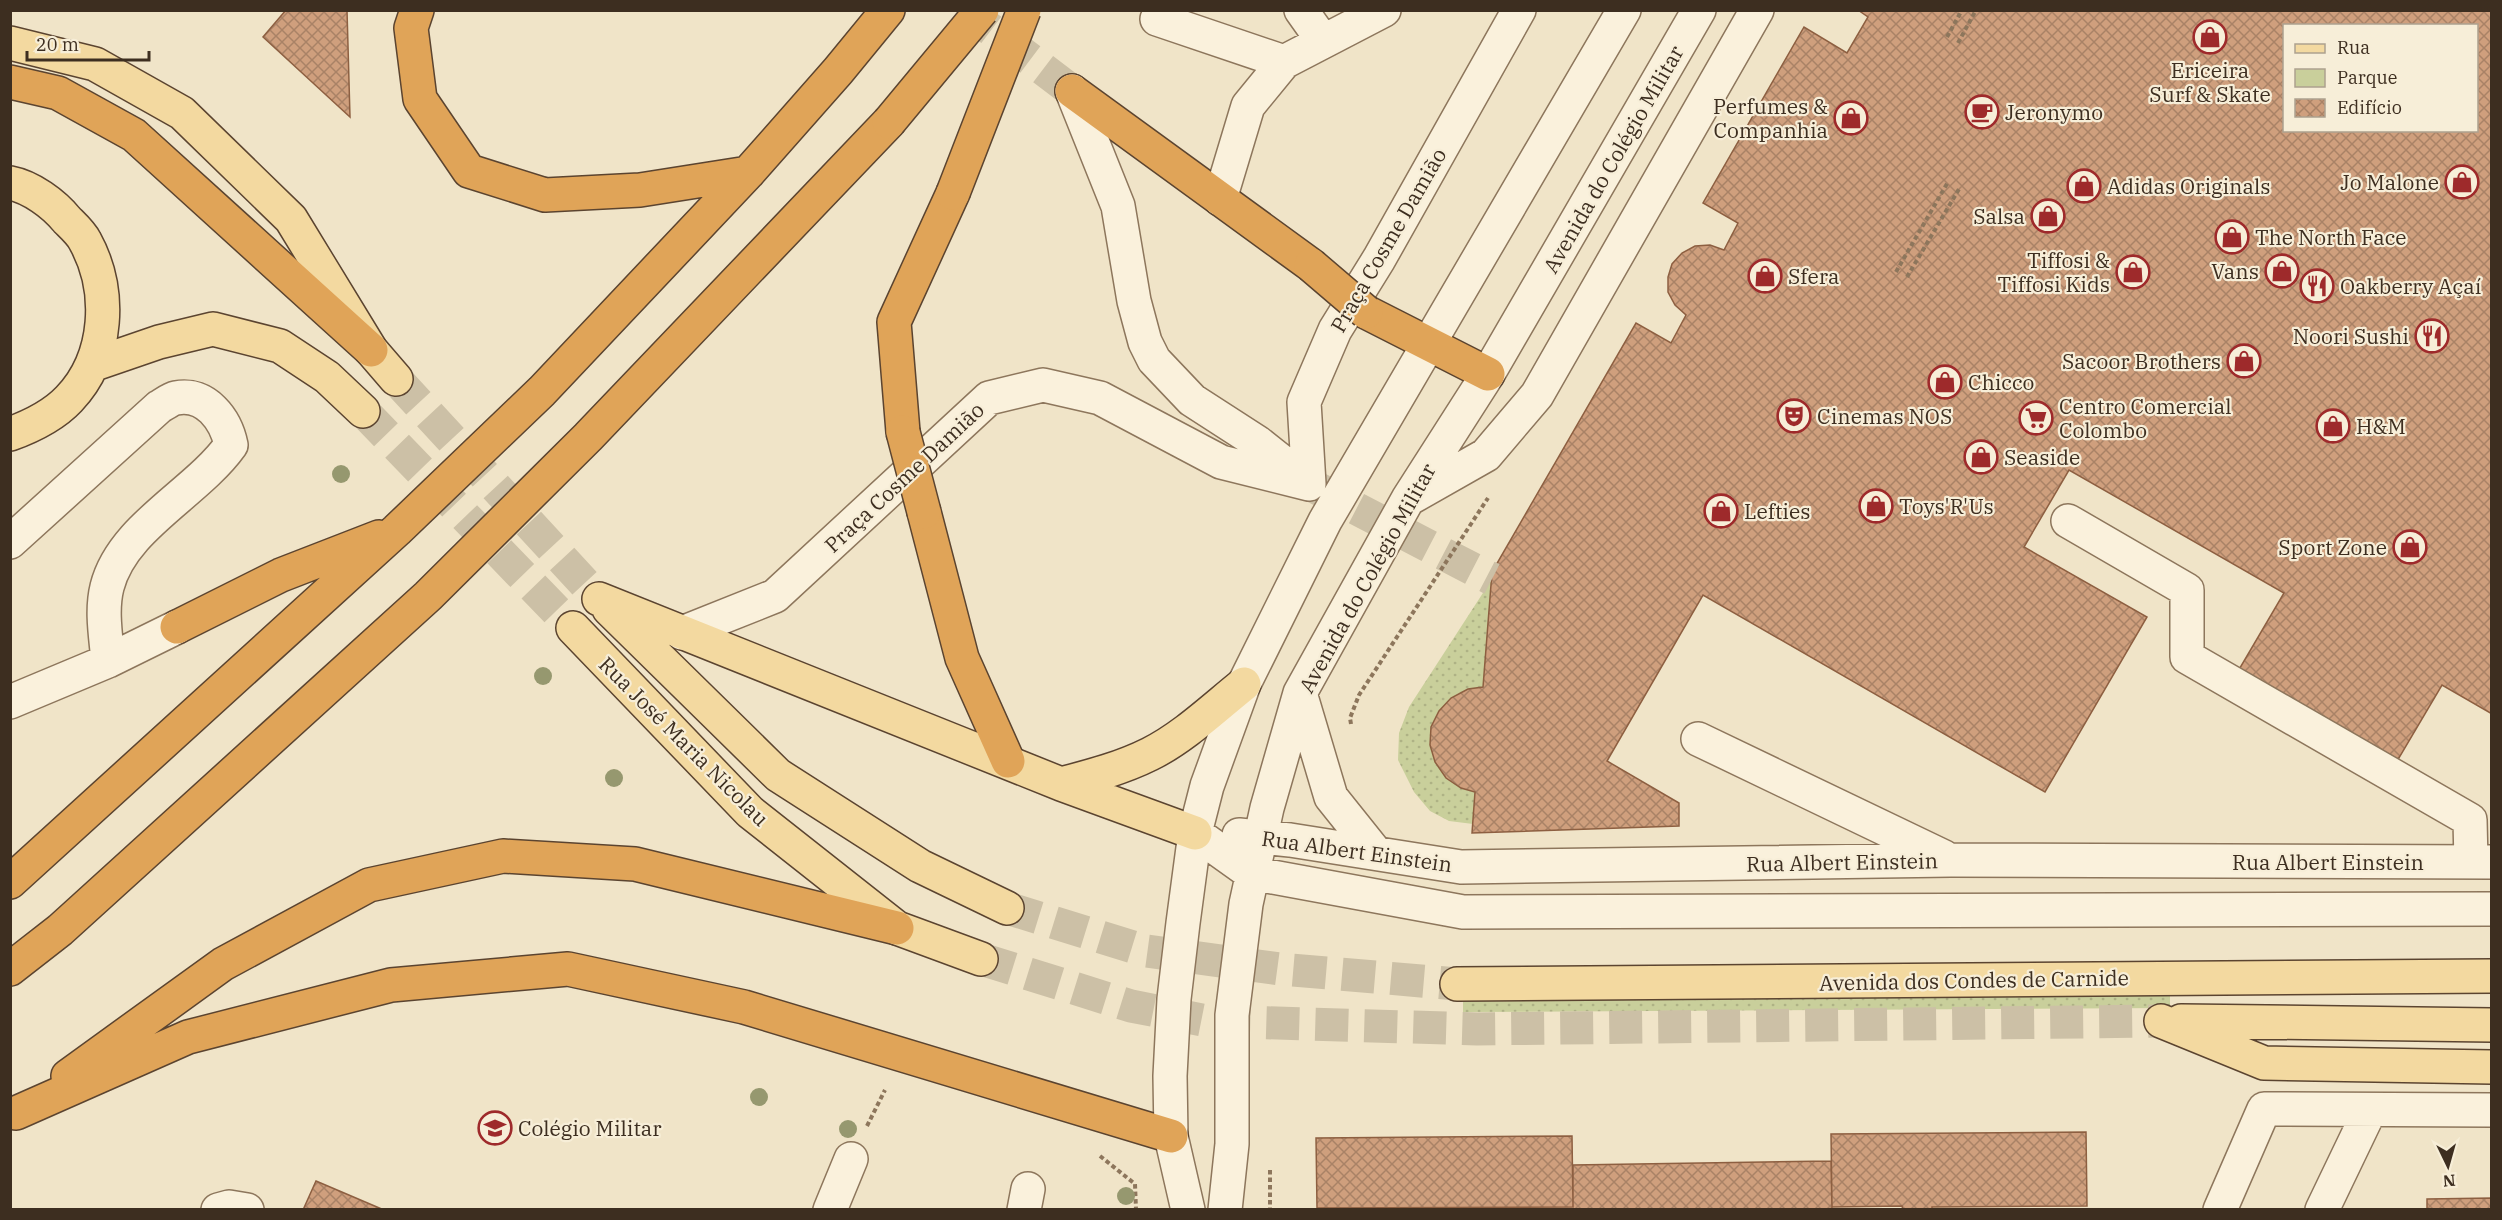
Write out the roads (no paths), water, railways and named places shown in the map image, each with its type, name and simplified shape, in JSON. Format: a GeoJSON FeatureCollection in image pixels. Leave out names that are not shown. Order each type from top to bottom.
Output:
{"type":"FeatureCollection","features":[{"type":"Feature","properties":{"kind":"highway"},"geometry":{"type":"LineString","coordinates":[[10,882],[397,530],[542,391],[748,173],[838,71],[888,10]]}},
{"type":"Feature","properties":{"kind":"highway"},"geometry":{"type":"LineString","coordinates":[[10,969],[60,930],[428,596],[588,437],[889,122],[982,10]]}},
{"type":"Feature","properties":{"kind":"highway"},"geometry":{"type":"LineString","coordinates":[[1008,761],[962,658],[903,432],[894,322],[953,193],[1024,10]]}},
{"type":"Feature","properties":{"kind":"highway"},"geometry":{"type":"LineString","coordinates":[[413,16],[420,99],[469,171],[545,195],[640,190],[748,173]]}},
{"type":"Feature","properties":{"kind":"highway"},"geometry":{"type":"LineString","coordinates":[[10,82],[58,93],[134,135],[371,351]]}},
{"type":"Feature","properties":{"kind":"highway"},"geometry":{"type":"LineString","coordinates":[[1072,91],[1311,265],[1366,312],[1488,374]]}},
{"type":"Feature","properties":{"kind":"highway"},"geometry":{"type":"LineString","coordinates":[[177,627],[281,576],[397,530]]}},
{"type":"Feature","properties":{"kind":"highway"},"geometry":{"type":"LineString","coordinates":[[13,1115],[223,964],[369,885],[503,856],[635,864],[897,928]]}},
{"type":"Feature","properties":{"kind":"highway"},"geometry":{"type":"LineString","coordinates":[[13,1115],[188,1037],[391,985],[568,969],[744,1007],[1171,1136]]}},
{"type":"Feature","properties":{"kind":"main road"},"geometry":{"type":"LineString","coordinates":[[10,43],[95,64],[182,113],[291,219],[371,351],[396,379]]}},
{"type":"Feature","properties":{"kind":"main road"},"geometry":{"type":"LineString","coordinates":[[10,183],[18,184],[56,207],[85,239],[101,280],[104,323],[92,365],[69,399],[37,424],[10,434]]}},
{"type":"Feature","properties":{"kind":"main road"},"geometry":{"type":"LineString","coordinates":[[92,365],[159,342],[213,329],[280,346],[327,377],[363,411]]}},
{"type":"Feature","properties":{"kind":"main road"},"geometry":{"type":"LineString","coordinates":[[1007,908],[920,866],[778,775],[599,599],[1061,784],[1195,833]]}},
{"type":"Feature","properties":{"kind":"main road","name":"Rua José Maria Nicolau"},"geometry":{"type":"LineString","coordinates":[[573,628],[750,812],[897,928],[981,959]]}},
{"type":"Feature","properties":{"kind":"main road"},"geometry":{"type":"LineString","coordinates":[[1061,784],[1111,771],[1151,754],[1181,734],[1244,684]]}},
{"type":"Feature","properties":{"kind":"main road","name":"Avenida dos Condes de Carnide"},"geometry":{"type":"LineString","coordinates":[[1457,984],[2492,976]]}},
{"type":"Feature","properties":{"kind":"main road"},"geometry":{"type":"LineString","coordinates":[[2492,1025],[2161,1021],[2264,1063],[2492,1067]]}},
{"type":"Feature","properties":{"kind":"street"},"geometry":{"type":"LineString","coordinates":[[1301,10],[1323,41]]}},
{"type":"Feature","properties":{"kind":"street"},"geometry":{"type":"LineString","coordinates":[[1220,199],[1248,106],[1284,62],[1384,10]]}},
{"type":"Feature","properties":{"kind":"street","name":"Praça Cosme Damião"},"geometry":{"type":"LineString","coordinates":[[682,633],[775,596],[989,398],[1043,385],[1100,398],[1221,462],[1309,483],[1304,402],[1335,330],[1379,259],[1519,10]]}},
{"type":"Feature","properties":{"kind":"street"},"geometry":{"type":"LineString","coordinates":[[1188,1209],[1171,1136],[1170,1076],[1174,999],[1195,833],[1207,786],[1244,684],[1325,521],[1624,10]]}},
{"type":"Feature","properties":{"kind":"street","name":"Avenida do Colégio Militar"},"geometry":{"type":"LineString","coordinates":[[1225,1209],[1232,1144],[1232,1015],[1251,873],[1300,693],[1408,499],[1488,374],[1699,10]]}},
{"type":"Feature","properties":{"kind":"street"},"geometry":{"type":"LineString","coordinates":[[1408,499],[1486,455],[1537,395],[1757,10]]}},
{"type":"Feature","properties":{"kind":"street"},"geometry":{"type":"LineString","coordinates":[[1156,19],[1284,62]]}},
{"type":"Feature","properties":{"kind":"street"},"geometry":{"type":"LineString","coordinates":[[1072,91],[1118,206],[1136,311],[1145,342],[1154,360],[1192,400],[1257,442],[1309,483]]}},
{"type":"Feature","properties":{"kind":"street"},"geometry":{"type":"LineString","coordinates":[[10,542],[159,407],[176,398],[196,399],[210,406],[222,420],[231,445],[218,463],[130,543],[114,568],[107,587],[104,613],[108,661]]}},
{"type":"Feature","properties":{"kind":"street"},"geometry":{"type":"LineString","coordinates":[[2068,521],[2187,590],[2187,657],[2470,820],[2481,862]]}},
{"type":"Feature","properties":{"kind":"street"},"geometry":{"type":"LineString","coordinates":[[10,702],[108,661],[177,627]]}},
{"type":"Feature","properties":{"kind":"street"},"geometry":{"type":"LineString","coordinates":[[1300,693],[1331,796],[1375,852]]}},
{"type":"Feature","properties":{"kind":"street"},"geometry":{"type":"LineString","coordinates":[[1698,739],[1952,860]]}},
{"type":"Feature","properties":{"kind":"street"},"geometry":{"type":"LineString","coordinates":[[1195,833],[1251,873],[1463,912],[2492,909]]}},
{"type":"Feature","properties":{"kind":"street","name":"Rua Albert Einstein"},"geometry":{"type":"LineString","coordinates":[[1195,833],[1260,836],[1461,867],[1952,860],[2481,862]]}},
{"type":"Feature","properties":{"kind":"street"},"geometry":{"type":"LineString","coordinates":[[2220,1209],[2264,1109],[2492,1110]]}},
{"type":"Feature","properties":{"kind":"street"},"geometry":{"type":"LineString","coordinates":[[2322,1209],[2370,1110]]}},
{"type":"Feature","properties":{"kind":"street"},"geometry":{"type":"LineString","coordinates":[[830,1209],[851,1159]]}},
{"type":"Feature","properties":{"kind":"street"},"geometry":{"type":"LineString","coordinates":[[218,1209],[229,1207],[247,1209]]}},
{"type":"Feature","properties":{"kind":"tunnel"},"geometry":{"type":"LineString","coordinates":[[965,10],[1072,91]]}},
{"type":"Feature","properties":{"kind":"tunnel"},"geometry":{"type":"LineString","coordinates":[[396,379],[599,599]]}},
{"type":"Feature","properties":{"kind":"tunnel"},"geometry":{"type":"LineString","coordinates":[[363,411],[573,628]]}},
{"type":"Feature","properties":{"kind":"tunnel"},"geometry":{"type":"LineString","coordinates":[[1313,486],[1492,579]]}},
{"type":"Feature","properties":{"kind":"tunnel"},"geometry":{"type":"LineString","coordinates":[[1007,908],[1146,951],[1280,969],[1457,984]]}},
{"type":"Feature","properties":{"kind":"tunnel"},"geometry":{"type":"LineString","coordinates":[[981,959],[1131,1006],[1207,1021],[1477,1029],[2161,1021]]}},
{"type":"Feature","properties":{"kind":"place","name":"Ericeira Surf & Skate"},"geometry":{"type":"Point","coordinates":[2210,37]}},
{"type":"Feature","properties":{"kind":"place","name":"Jeronymo"},"geometry":{"type":"Point","coordinates":[1982,112]}},
{"type":"Feature","properties":{"kind":"place","name":"Perfumes & Companhia"},"geometry":{"type":"Point","coordinates":[1851,118]}},
{"type":"Feature","properties":{"kind":"place","name":"Jo Malone"},"geometry":{"type":"Point","coordinates":[2462,182]}},
{"type":"Feature","properties":{"kind":"place","name":"Adidas Originals"},"geometry":{"type":"Point","coordinates":[2084,186]}},
{"type":"Feature","properties":{"kind":"place","name":"Salsa"},"geometry":{"type":"Point","coordinates":[2048,216]}},
{"type":"Feature","properties":{"kind":"place","name":"The North Face"},"geometry":{"type":"Point","coordinates":[2232,237]}},
{"type":"Feature","properties":{"kind":"place","name":"Vans"},"geometry":{"type":"Point","coordinates":[2282,271]}},
{"type":"Feature","properties":{"kind":"place","name":"Tiffosi & Tiffosi Kids"},"geometry":{"type":"Point","coordinates":[2133,272]}},
{"type":"Feature","properties":{"kind":"place","name":"Sfera"},"geometry":{"type":"Point","coordinates":[1765,276]}},
{"type":"Feature","properties":{"kind":"place","name":"Oakberry Açaí"},"geometry":{"type":"Point","coordinates":[2317,286]}},
{"type":"Feature","properties":{"kind":"place","name":"Noori Sushi"},"geometry":{"type":"Point","coordinates":[2432,336]}},
{"type":"Feature","properties":{"kind":"place","name":"Sacoor Brothers"},"geometry":{"type":"Point","coordinates":[2244,361]}},
{"type":"Feature","properties":{"kind":"place","name":"Chicco"},"geometry":{"type":"Point","coordinates":[1945,382]}},
{"type":"Feature","properties":{"kind":"place","name":"Cinemas NOS"},"geometry":{"type":"Point","coordinates":[1794,416]}},
{"type":"Feature","properties":{"kind":"place","name":"Centro Comercial Colombo"},"geometry":{"type":"Point","coordinates":[2036,418]}},
{"type":"Feature","properties":{"kind":"place","name":"H&M"},"geometry":{"type":"Point","coordinates":[2333,426]}},
{"type":"Feature","properties":{"kind":"place","name":"Seaside"},"geometry":{"type":"Point","coordinates":[1981,457]}},
{"type":"Feature","properties":{"kind":"place","name":"Toys'R'Us"},"geometry":{"type":"Point","coordinates":[1876,506]}},
{"type":"Feature","properties":{"kind":"place","name":"Lefties"},"geometry":{"type":"Point","coordinates":[1721,511]}},
{"type":"Feature","properties":{"kind":"place","name":"Sport Zone"},"geometry":{"type":"Point","coordinates":[2410,547]}},
{"type":"Feature","properties":{"kind":"place","name":"Colégio Militar"},"geometry":{"type":"Point","coordinates":[495,1128]}}]}
